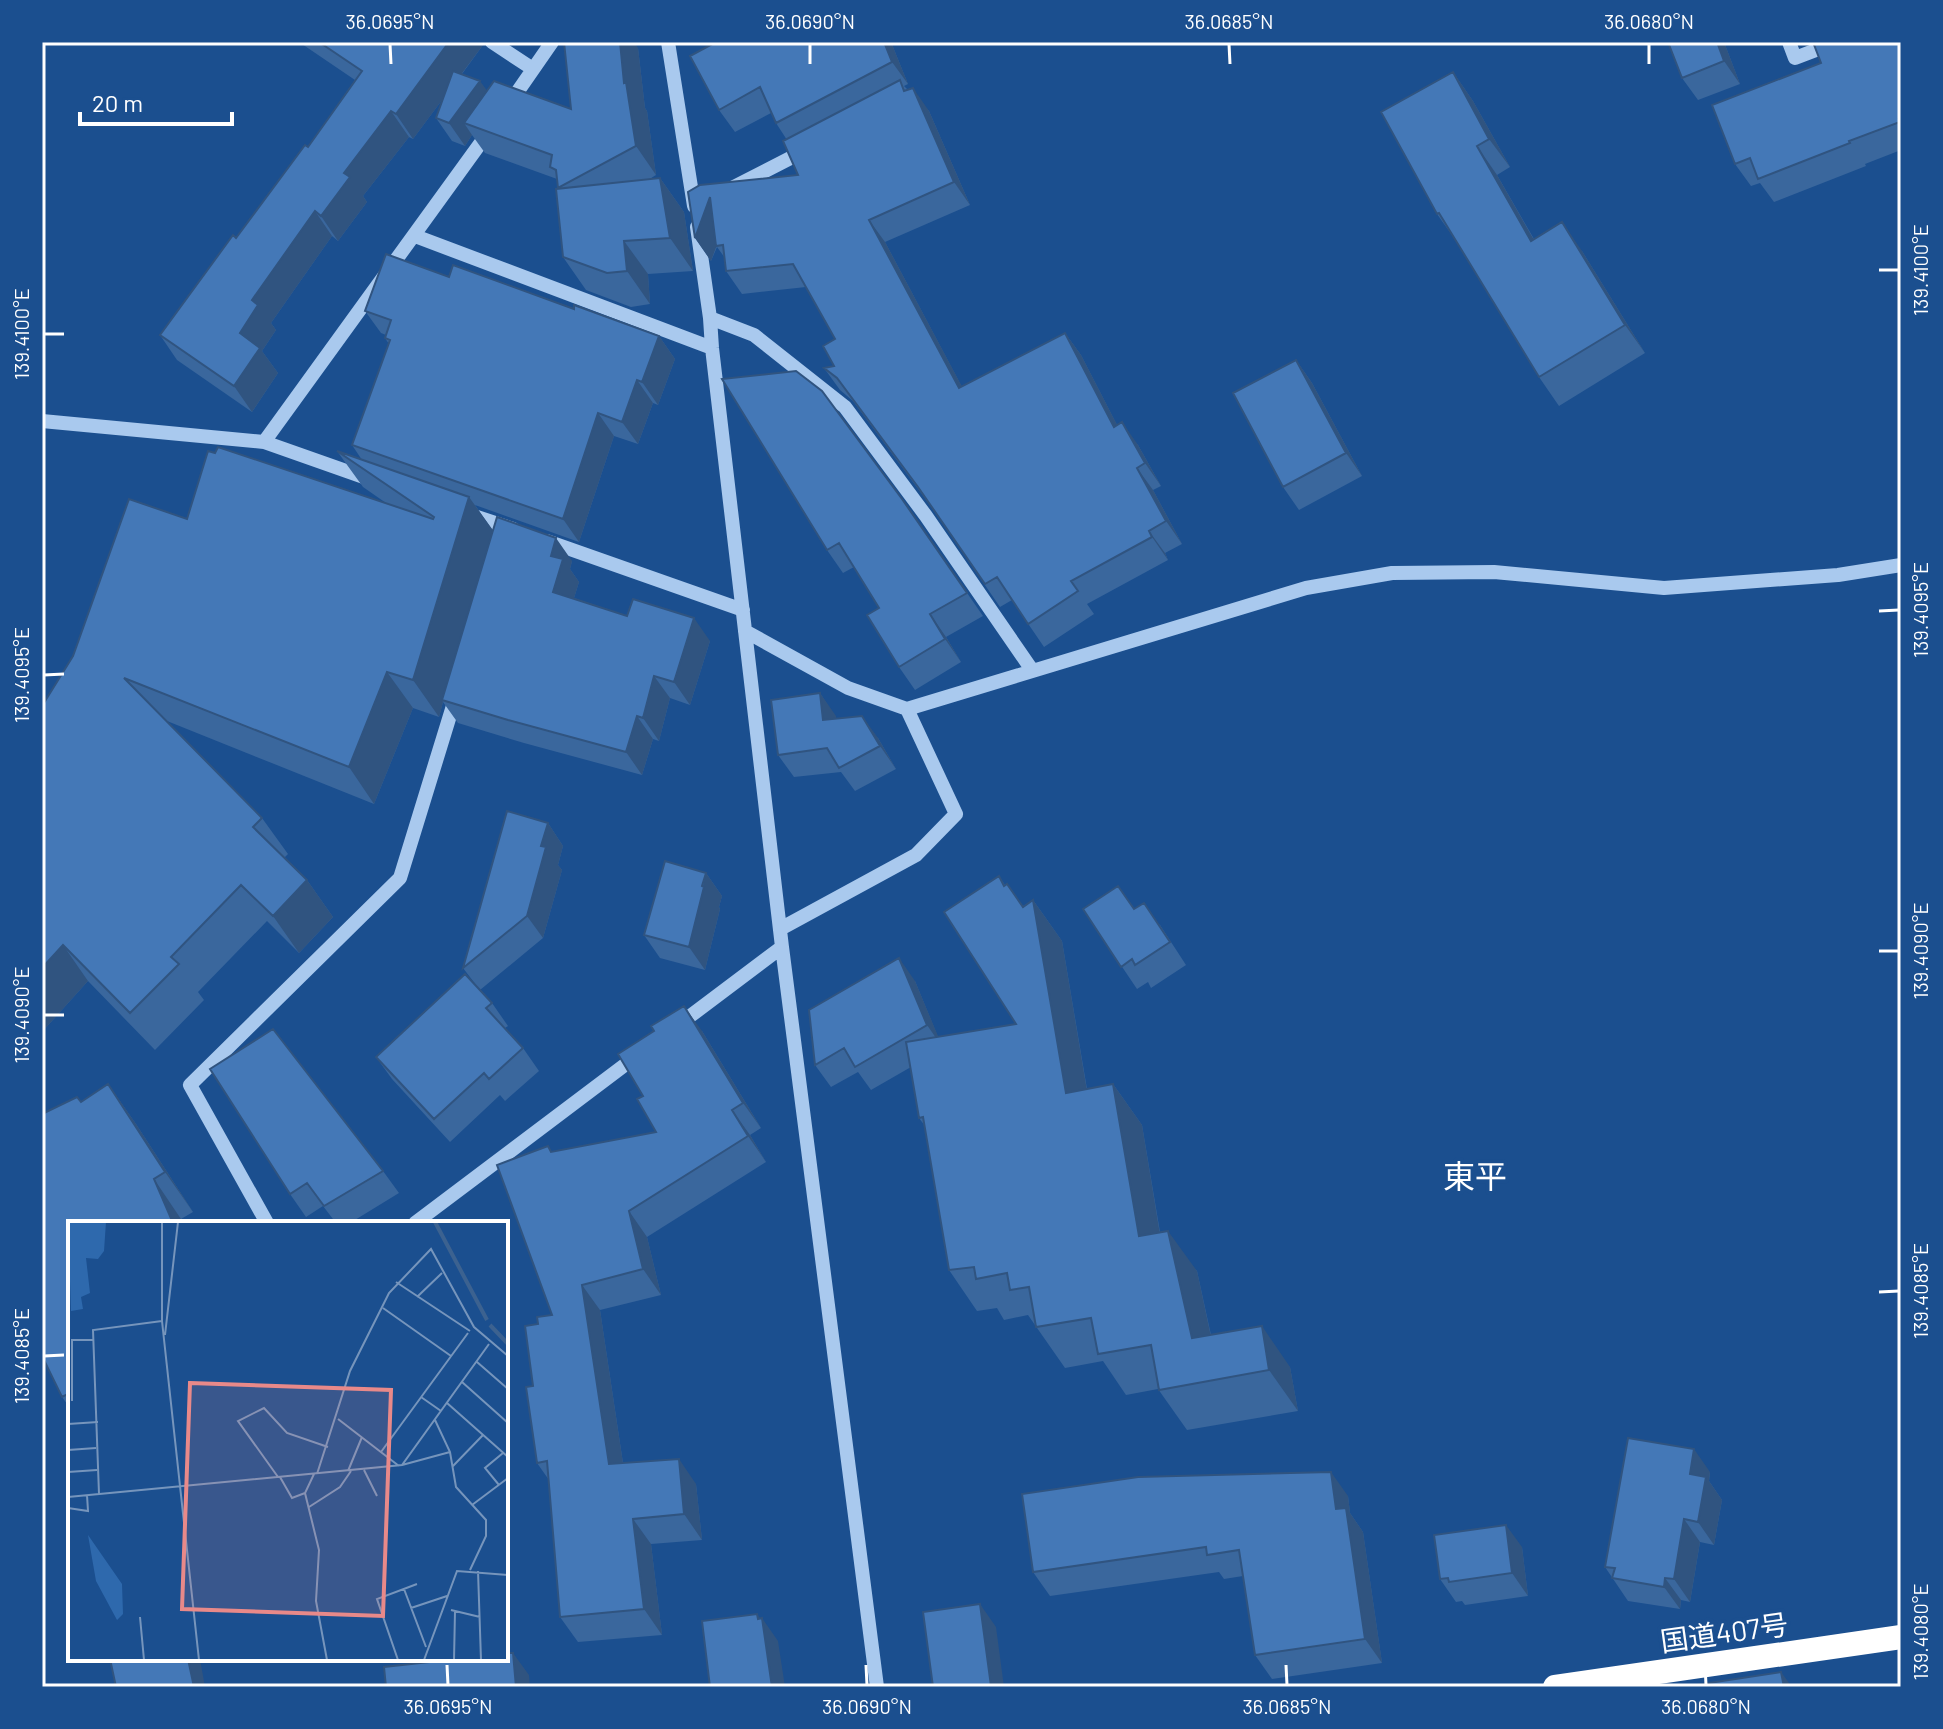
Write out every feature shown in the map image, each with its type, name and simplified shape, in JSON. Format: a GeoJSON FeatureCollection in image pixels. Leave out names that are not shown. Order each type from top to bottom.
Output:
{"type":"FeatureCollection","features":[{"type":"Feature","properties":{"kind":"highway","name":"国道407号"},"geometry":{"type":"LineString","coordinates":[[1555,1687],[1901,1637]]}},
{"type":"Feature","properties":{"kind":"street"},"geometry":{"type":"LineString","coordinates":[[492,42],[533,69]]}},
{"type":"Feature","properties":{"kind":"street"},"geometry":{"type":"LineString","coordinates":[[264,442],[552,42]]}},
{"type":"Feature","properties":{"kind":"street"},"geometry":{"type":"LineString","coordinates":[[668,42],[710,318],[782,947],[877,1687]]}},
{"type":"Feature","properties":{"kind":"street"},"geometry":{"type":"LineString","coordinates":[[1789,42],[1795,58],[1837,42]]}},
{"type":"Feature","properties":{"kind":"street"},"geometry":{"type":"LineString","coordinates":[[723,193],[821,142]]}},
{"type":"Feature","properties":{"kind":"street"},"geometry":{"type":"LineString","coordinates":[[695,208],[709,201]]}},
{"type":"Feature","properties":{"kind":"street"},"geometry":{"type":"LineString","coordinates":[[415,236],[712,348]]}},
{"type":"Feature","properties":{"kind":"street"},"geometry":{"type":"LineString","coordinates":[[710,318],[754,335],[845,407],[926,516],[1032,670]]}},
{"type":"Feature","properties":{"kind":"street"},"geometry":{"type":"LineString","coordinates":[[42,421],[264,442],[378,482]]}},
{"type":"Feature","properties":{"kind":"street"},"geometry":{"type":"LineString","coordinates":[[450,507],[522,532]]}},
{"type":"Feature","properties":{"kind":"street"},"geometry":{"type":"LineString","coordinates":[[502,542],[507,527]]}},
{"type":"Feature","properties":{"kind":"street"},"geometry":{"type":"LineString","coordinates":[[537,538],[743,610]]}},
{"type":"Feature","properties":{"kind":"street"},"geometry":{"type":"LineString","coordinates":[[745,631],[848,688],[907,709],[1306,588],[1392,573],[1494,572],[1664,588],[1838,575],[1901,565]]}},
{"type":"Feature","properties":{"kind":"street"},"geometry":{"type":"LineString","coordinates":[[266,1221],[190,1085],[400,878],[461,680]]}},
{"type":"Feature","properties":{"kind":"street"},"geometry":{"type":"LineString","coordinates":[[780,929],[916,855],[956,814],[907,709]]}},
{"type":"Feature","properties":{"kind":"street"},"geometry":{"type":"LineString","coordinates":[[668,1032],[782,947]]}},
{"type":"Feature","properties":{"kind":"street"},"geometry":{"type":"LineString","coordinates":[[418,1221],[655,1042]]}},
{"type":"Feature","properties":{"kind":"building"},"geometry":{"type":"Polygon","coordinates":[[[319,42],[449,42],[396,114],[391,111],[344,173],[350,177],[321,216],[315,211],[252,300],[258,305],[240,333],[260,348],[234,386],[160,335],[233,235],[236,238],[305,145],[308,147],[362,71],[319,42]]]}},
{"type":"Feature","properties":{"kind":"building"},"geometry":{"type":"Polygon","coordinates":[[[564,42],[620,42],[636,146],[558,188],[556,170],[550,167],[552,155],[464,123],[494,81],[571,109],[564,42]]]}},
{"type":"Feature","properties":{"kind":"building"},"geometry":{"type":"Polygon","coordinates":[[[716,42],[884,42],[892,62],[776,123],[760,87],[719,110],[690,56],[716,42]]]}},
{"type":"Feature","properties":{"kind":"building"},"geometry":{"type":"Polygon","coordinates":[[[1668,42],[1717,42],[1724,61],[1682,78],[1668,42]]]}},
{"type":"Feature","properties":{"kind":"building"},"geometry":{"type":"Polygon","coordinates":[[[1813,42],[1901,42],[1900,122],[1758,179],[1750,158],[1735,164],[1712,105],[1821,63],[1813,42]]]}},
{"type":"Feature","properties":{"kind":"building"},"geometry":{"type":"Polygon","coordinates":[[[453,71],[480,81],[449,123],[436,118],[453,71]]]}},
{"type":"Feature","properties":{"kind":"building"},"geometry":{"type":"Polygon","coordinates":[[[1453,72],[1489,139],[1477,146],[1531,241],[1562,222],[1625,325],[1539,377],[1437,214],[1381,112],[1453,72]]]}},
{"type":"Feature","properties":{"kind":"building"},"geometry":{"type":"Polygon","coordinates":[[[900,80],[904,91],[913,88],[954,182],[869,220],[959,388],[1065,333],[1114,427],[1122,422],[1145,463],[1137,468],[1166,521],[1149,531],[1152,537],[1071,581],[1078,591],[1028,624],[997,577],[985,584],[837,378],[824,368],[834,366],[823,346],[835,339],[793,264],[726,271],[723,245],[716,246],[710,197],[695,238],[688,192],[700,185],[798,175],[783,141],[900,80]]]}},
{"type":"Feature","properties":{"kind":"building"},"geometry":{"type":"Polygon","coordinates":[[[660,178],[670,238],[624,241],[627,271],[607,273],[563,257],[556,189],[660,178]]]}},
{"type":"Feature","properties":{"kind":"building"},"geometry":{"type":"Polygon","coordinates":[[[386,254],[449,277],[453,265],[659,336],[642,382],[637,380],[622,422],[598,413],[563,519],[352,445],[390,340],[385,338],[391,320],[365,311],[386,254]]]}},
{"type":"Feature","properties":{"kind":"building"},"geometry":{"type":"Polygon","coordinates":[[[1296,360],[1346,453],[1283,487],[1233,393],[1296,360]]]}},
{"type":"Feature","properties":{"kind":"building"},"geometry":{"type":"Polygon","coordinates":[[[796,371],[822,391],[967,593],[930,614],[945,639],[899,667],[867,615],[879,608],[839,543],[827,550],[722,379],[796,371]]]}},
{"type":"Feature","properties":{"kind":"building"},"geometry":{"type":"Polygon","coordinates":[[[218,447],[433,519],[337,451],[469,497],[413,680],[387,672],[349,767],[124,678],[262,818],[253,827],[307,880],[273,916],[241,885],[171,957],[179,964],[130,1013],[63,945],[42,968],[42,706],[73,656],[129,499],[187,519],[208,451],[215,453],[218,447]]]}},
{"type":"Feature","properties":{"kind":"building"},"geometry":{"type":"Polygon","coordinates":[[[497,517],[556,538],[551,556],[563,559],[553,592],[627,616],[633,599],[694,618],[674,682],[654,676],[643,718],[637,716],[626,752],[442,700],[497,517]]]}},
{"type":"Feature","properties":{"kind":"building"},"geometry":{"type":"Polygon","coordinates":[[[820,693],[823,720],[862,716],[880,746],[839,768],[827,748],[778,755],[771,700],[820,693]]]}},
{"type":"Feature","properties":{"kind":"building"},"geometry":{"type":"Polygon","coordinates":[[[507,811],[548,823],[541,846],[546,847],[527,916],[463,968],[507,811]]]}},
{"type":"Feature","properties":{"kind":"building"},"geometry":{"type":"Polygon","coordinates":[[[665,861],[706,873],[689,947],[644,935],[665,861]]]}},
{"type":"Feature","properties":{"kind":"building"},"geometry":{"type":"Polygon","coordinates":[[[999,876],[1023,907],[1033,900],[1066,1093],[1113,1084],[1139,1236],[1168,1231],[1192,1338],[1262,1326],[1269,1370],[1159,1390],[1151,1345],[1098,1354],[1091,1318],[1036,1327],[1029,1287],[1010,1290],[1007,1273],[976,1279],[974,1267],[949,1270],[923,1117],[919,1118],[906,1042],[1016,1024],[944,912],[999,876]]]}},
{"type":"Feature","properties":{"kind":"building"},"geometry":{"type":"Polygon","coordinates":[[[1118,886],[1134,909],[1144,903],[1170,942],[1135,965],[1132,959],[1121,967],[1083,909],[1118,886]]]}},
{"type":"Feature","properties":{"kind":"building"},"geometry":{"type":"Polygon","coordinates":[[[899,958],[927,1025],[855,1067],[844,1048],[815,1065],[809,1010],[899,958]]]}},
{"type":"Feature","properties":{"kind":"building"},"geometry":{"type":"Polygon","coordinates":[[[465,974],[492,1003],[486,1008],[523,1048],[489,1079],[484,1073],[434,1119],[376,1057],[465,974]]]}},
{"type":"Feature","properties":{"kind":"building"},"geometry":{"type":"Polygon","coordinates":[[[684,1006],[743,1103],[732,1110],[748,1136],[629,1211],[643,1269],[582,1285],[609,1464],[679,1459],[684,1514],[633,1519],[644,1609],[560,1617],[547,1461],[537,1463],[526,1387],[533,1386],[525,1326],[538,1324],[537,1317],[552,1315],[497,1165],[548,1146],[551,1152],[656,1132],[637,1099],[643,1096],[618,1054],[654,1031],[651,1026],[684,1006]]]}},
{"type":"Feature","properties":{"kind":"building"},"geometry":{"type":"Polygon","coordinates":[[[273,1029],[383,1171],[324,1206],[307,1183],[290,1194],[210,1069],[273,1029]]]}},
{"type":"Feature","properties":{"kind":"building"},"geometry":{"type":"Polygon","coordinates":[[[108,1084],[165,1172],[154,1179],[172,1221],[68,1221],[68,1394],[62,1397],[42,1356],[42,1114],[77,1097],[81,1102],[108,1084]]]}},
{"type":"Feature","properties":{"kind":"building"},"geometry":{"type":"Polygon","coordinates":[[[1628,1438],[1694,1449],[1690,1474],[1706,1477],[1698,1522],[1684,1519],[1674,1579],[1665,1578],[1664,1587],[1612,1578],[1615,1568],[1605,1567],[1628,1438]]]}},
{"type":"Feature","properties":{"kind":"building"},"geometry":{"type":"Polygon","coordinates":[[[1331,1472],[1336,1509],[1346,1508],[1365,1639],[1255,1655],[1239,1550],[1207,1555],[1206,1547],[1033,1572],[1022,1494],[1138,1477],[1331,1472]]]}},
{"type":"Feature","properties":{"kind":"building"},"geometry":{"type":"Polygon","coordinates":[[[1506,1525],[1512,1573],[1449,1582],[1448,1578],[1440,1579],[1434,1535],[1506,1525]]]}},
{"type":"Feature","properties":{"kind":"building"},"geometry":{"type":"Polygon","coordinates":[[[980,1604],[991,1686],[933,1687],[923,1612],[980,1604]]]}},
{"type":"Feature","properties":{"kind":"building"},"geometry":{"type":"Polygon","coordinates":[[[757,1614],[758,1619],[762,1618],[772,1687],[710,1687],[702,1621],[757,1614]]]}},
{"type":"Feature","properties":{"kind":"building"},"geometry":{"type":"Polygon","coordinates":[[[508,1653],[513,1653],[516,1687],[386,1687],[384,1667],[439,1661],[508,1661],[508,1653]]]}},
{"type":"Feature","properties":{"kind":"building"},"geometry":{"type":"Polygon","coordinates":[[[110,1661],[188,1661],[194,1687],[116,1687],[110,1661]]]}},
{"type":"Feature","properties":{"kind":"building"},"geometry":{"type":"Polygon","coordinates":[[[1781,1672],[1784,1687],[1696,1685],[1781,1672]]]}},
{"type":"Feature","properties":{"kind":"district","name":"東平"},"geometry":{"type":"Point","coordinates":[1475,1175]}}]}
